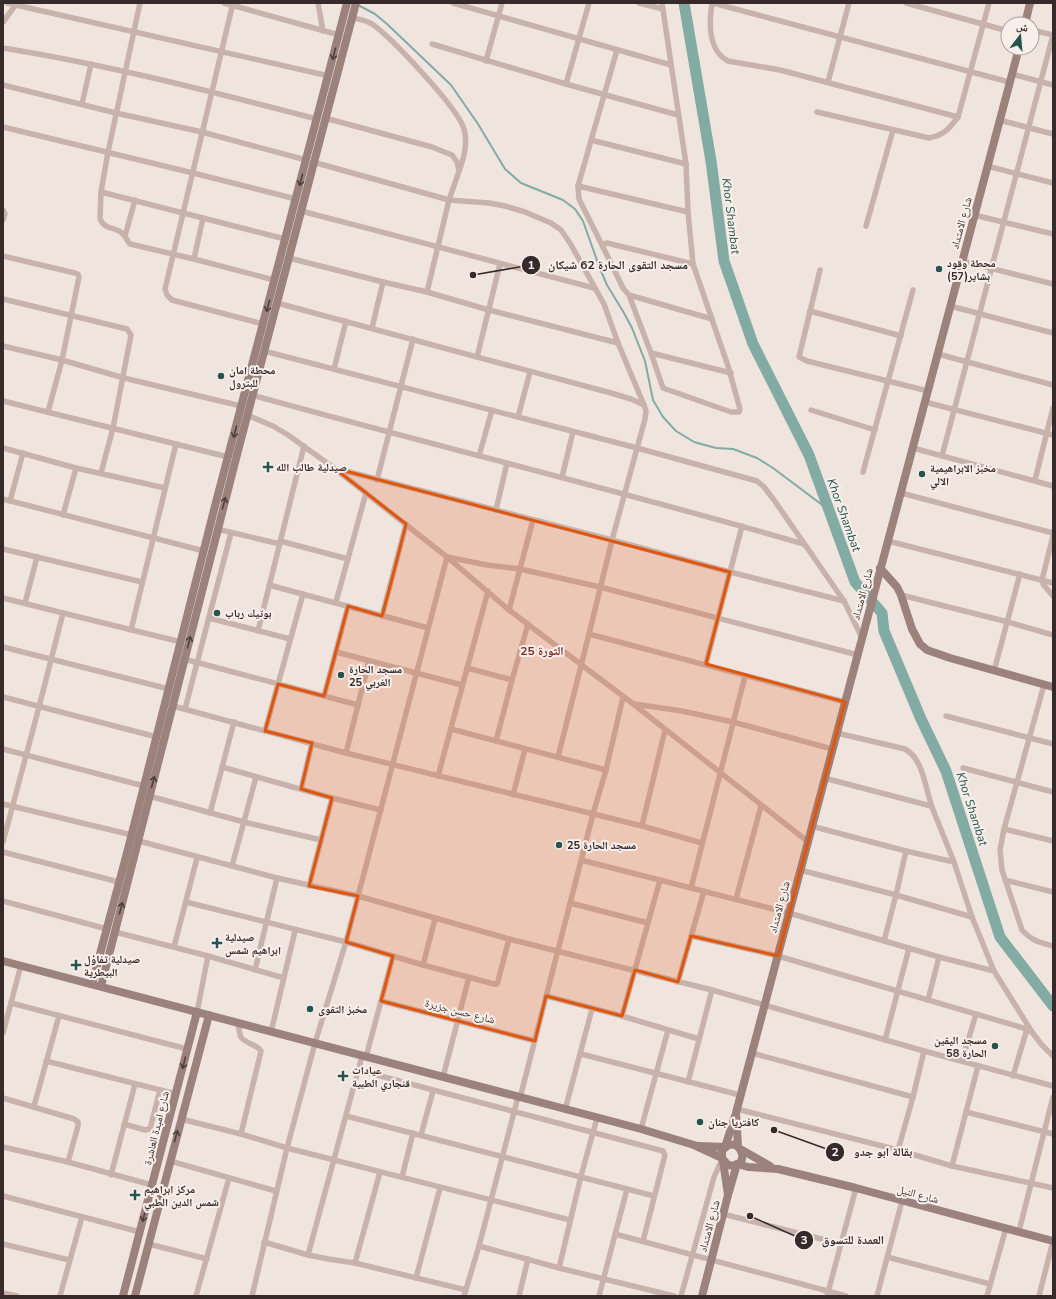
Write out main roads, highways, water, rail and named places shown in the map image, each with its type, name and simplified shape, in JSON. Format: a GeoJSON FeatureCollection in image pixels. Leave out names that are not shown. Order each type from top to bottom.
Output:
{"type":"FeatureCollection","features":[{"type":"Feature","properties":{"kind":"main road"},"geometry":{"type":"LineString","coordinates":[[321,118],[329,76],[347,3]]}},
{"type":"Feature","properties":{"kind":"main road"},"geometry":{"type":"LineString","coordinates":[[1027,16],[1030,3]]}},
{"type":"Feature","properties":{"kind":"main road"},"geometry":{"type":"LineString","coordinates":[[92,984],[139,841],[149,796],[217,529],[301,211],[310,161],[321,118],[355,5]]}},
{"type":"Feature","properties":{"kind":"main road","name":"شارع الامتداد"},"geometry":{"type":"LineString","coordinates":[[740,1148],[736,1111],[740,1095],[765,1006],[807,841],[858,655],[1017,56]]}},
{"type":"Feature","properties":{"kind":"main road"},"geometry":{"type":"LineString","coordinates":[[101,986],[119,882],[274,280],[296,199],[310,161]]}},
{"type":"Feature","properties":{"kind":"main road"},"geometry":{"type":"LineString","coordinates":[[880,571],[897,587],[912,629],[920,644],[927,650],[994,671],[1053,687]]}},
{"type":"Feature","properties":{"kind":"main road"},"geometry":{"type":"LineString","coordinates":[[3,961],[640,1129],[694,1145],[723,1159],[728,1165],[738,1164]]}},
{"type":"Feature","properties":{"kind":"main road","name":"شارع امبدة العاشرة"},"geometry":{"type":"LineString","coordinates":[[123,1296],[197,1012]]}},
{"type":"Feature","properties":{"kind":"main road","name":"شارع امبدة العاشرة"},"geometry":{"type":"LineString","coordinates":[[135,1296],[208,1015]]}},
{"type":"Feature","properties":{"kind":"main road"},"geometry":{"type":"LineString","coordinates":[[192,1031],[203,1035]]}},
{"type":"Feature","properties":{"kind":"main road"},"geometry":{"type":"LineString","coordinates":[[723,1159],[722,1150],[725,1147],[736,1111]]}},
{"type":"Feature","properties":{"kind":"main road"},"geometry":{"type":"LineString","coordinates":[[694,1145],[725,1147],[729,1145],[740,1148],[742,1159],[738,1164],[728,1195]]}},
{"type":"Feature","properties":{"kind":"main road","name":"شارع النيل"},"geometry":{"type":"LineString","coordinates":[[740,1148],[758,1160],[778,1169]]}},
{"type":"Feature","properties":{"kind":"main road","name":"شارع الامتداد"},"geometry":{"type":"LineString","coordinates":[[702,1296],[728,1195],[723,1159]]}},
{"type":"Feature","properties":{"kind":"main road","name":"شارع النيل"},"geometry":{"type":"LineString","coordinates":[[738,1164],[748,1167],[778,1169],[1053,1240]]}},
{"type":"Feature","properties":{"kind":"waterway","name":"Khor Shambat"},"geometry":{"type":"LineString","coordinates":[[684,3],[711,161],[724,261],[753,344],[809,455],[855,582],[882,613],[884,631],[921,719],[946,771],[1000,937],[1053,1006]]}},
{"type":"Feature","properties":{"kind":"waterway"},"geometry":{"type":"LineString","coordinates":[[358,5],[375,14],[387,24],[451,85],[478,124],[505,169],[521,183],[563,200],[575,209],[583,221],[607,285],[632,328],[645,361],[653,400],[663,417],[676,431],[694,442],[716,448],[733,449],[757,458],[773,468],[829,510]]}},
{"type":"Feature","properties":{"kind":"place","name":"محطة وقود بشاير(57)"},"geometry":{"type":"Point","coordinates":[939,269]}},
{"type":"Feature","properties":{"kind":"place","name":"مسجد التقوى الحارة 62 شيكان"},"geometry":{"type":"Point","coordinates":[473,275]}},
{"type":"Feature","properties":{"kind":"place","name":"محطة امان للبترول"},"geometry":{"type":"Point","coordinates":[221,376]}},
{"type":"Feature","properties":{"kind":"place","name":"صيدلية طالب الله"},"geometry":{"type":"Point","coordinates":[268,467]}},
{"type":"Feature","properties":{"kind":"place","name":"مخبز الابراهيمية الالي"},"geometry":{"type":"Point","coordinates":[922,474]}},
{"type":"Feature","properties":{"kind":"place","name":"بوتيك رباب"},"geometry":{"type":"Point","coordinates":[217,613]}},
{"type":"Feature","properties":{"kind":"place","name":"مسجد الحارة 25 الغربي"},"geometry":{"type":"Point","coordinates":[341,675]}},
{"type":"Feature","properties":{"kind":"place","name":"مسجد الحارة 25"},"geometry":{"type":"Point","coordinates":[559,845]}},
{"type":"Feature","properties":{"kind":"place","name":"صيدلية ابراهيم شمس"},"geometry":{"type":"Point","coordinates":[217,943]}},
{"type":"Feature","properties":{"kind":"place","name":"صيدلية تفاؤل البيطرية"},"geometry":{"type":"Point","coordinates":[76,965]}},
{"type":"Feature","properties":{"kind":"place","name":"مخبز التقوى"},"geometry":{"type":"Point","coordinates":[310,1009]}},
{"type":"Feature","properties":{"kind":"place","name":"مسجد اليقين الحارة 58"},"geometry":{"type":"Point","coordinates":[995,1046]}},
{"type":"Feature","properties":{"kind":"place","name":"عيادات قنجاري الطبية"},"geometry":{"type":"Point","coordinates":[343,1076]}},
{"type":"Feature","properties":{"kind":"place","name":"كافتريا جنان"},"geometry":{"type":"Point","coordinates":[700,1122]}},
{"type":"Feature","properties":{"kind":"place","name":"بقالة ابو جدو"},"geometry":{"type":"Point","coordinates":[774,1130]}},
{"type":"Feature","properties":{"kind":"place","name":"مركز ابراهيم شمس الدين الطبي"},"geometry":{"type":"Point","coordinates":[135,1195]}},
{"type":"Feature","properties":{"kind":"place","name":"العمدة للتسوق"},"geometry":{"type":"Point","coordinates":[750,1216]}},
{"type":"Feature","properties":{"kind":"district","name":"الثورة 25"},"geometry":{"type":"Point","coordinates":[542,651]}}]}
